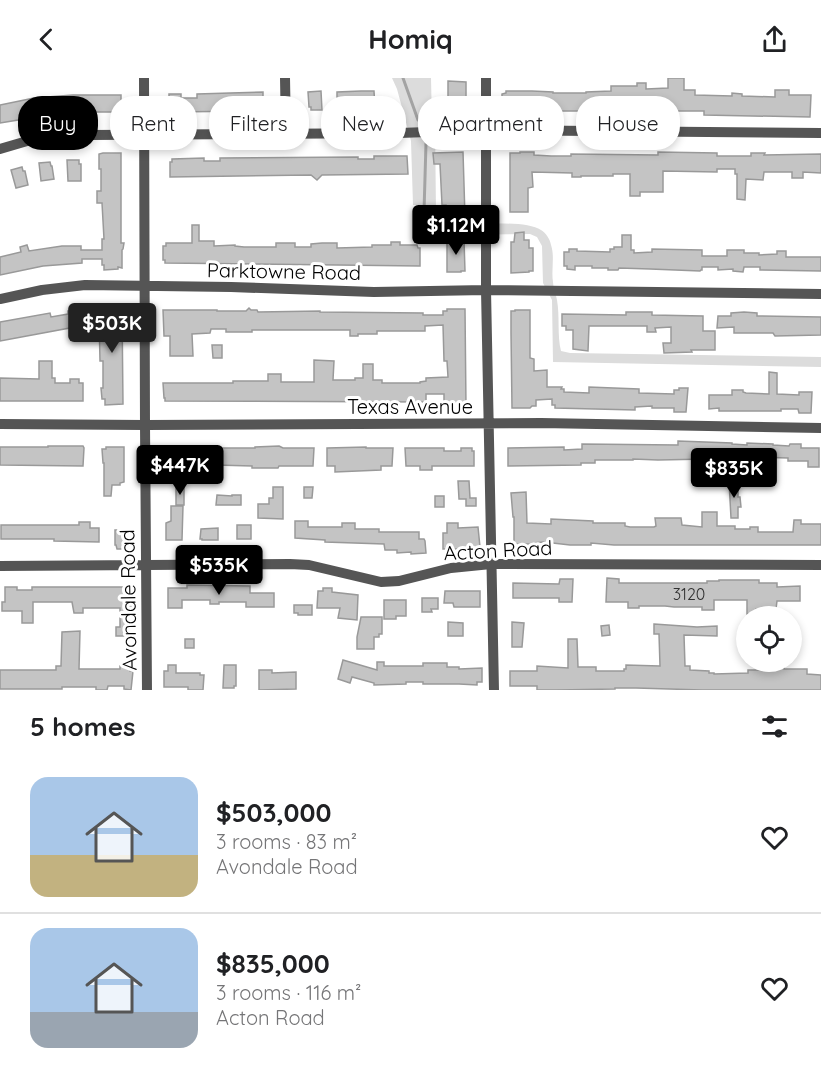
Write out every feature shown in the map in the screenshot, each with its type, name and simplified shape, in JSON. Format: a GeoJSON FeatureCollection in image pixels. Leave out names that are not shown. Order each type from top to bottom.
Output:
{"type":"FeatureCollection","features":[{"type":"Feature","properties":{"kind":"street","name":"Avondale Road"},"geometry":{"type":"LineString","coordinates":[[144,78],[144,96]]}},
{"type":"Feature","properties":{"kind":"street"},"geometry":{"type":"LineString","coordinates":[[285,78],[285,96]]}},
{"type":"Feature","properties":{"kind":"street"},"geometry":{"type":"LineString","coordinates":[[486,78],[486,96]]}},
{"type":"Feature","properties":{"kind":"street"},"geometry":{"type":"LineString","coordinates":[[564,131],[821,133]]}},
{"type":"Feature","properties":{"kind":"street"},"geometry":{"type":"LineString","coordinates":[[309,133],[418,132]]}},
{"type":"Feature","properties":{"kind":"street"},"geometry":{"type":"LineString","coordinates":[[0,149],[27,140],[110,136]]}},
{"type":"Feature","properties":{"kind":"street","name":"Avondale Road"},"geometry":{"type":"LineString","coordinates":[[145,150],[147,690]]}},
{"type":"Feature","properties":{"kind":"street"},"geometry":{"type":"LineString","coordinates":[[486,150],[486,290],[494,690]]}},
{"type":"Feature","properties":{"kind":"street","name":"Parktowne Road"},"geometry":{"type":"LineString","coordinates":[[0,299],[73,286],[231,287],[374,292],[486,290],[821,294]]}},
{"type":"Feature","properties":{"kind":"street","name":"Texas Avenue"},"geometry":{"type":"LineString","coordinates":[[0,424],[541,423],[821,428]]}},
{"type":"Feature","properties":{"kind":"street","name":"Acton Road"},"geometry":{"type":"LineString","coordinates":[[0,566],[309,565],[381,582],[399,581],[451,568],[491,564],[821,565]]}},
{"type":"Feature","properties":{"kind":"shaded area"},"geometry":{"type":"Polygon","coordinates":[[[392,78],[431,78],[431,96],[418,96],[418,150],[435,150],[436,214],[441,224],[444,226],[522,225],[541,230],[548,236],[553,254],[553,286],[558,306],[561,351],[821,357],[821,367],[553,362],[552,300],[543,283],[542,246],[537,237],[530,234],[443,235],[431,227],[424,205],[413,205],[411,141],[406,122],[406,96],[399,96],[392,78]]]}},
{"type":"Feature","properties":{"kind":"building"},"geometry":{"type":"Polygon","coordinates":[[[668,78],[684,78],[684,90],[695,90],[695,95],[732,96],[732,93],[742,94],[742,96],[775,97],[775,90],[789,90],[789,95],[811,95],[810,117],[704,115],[704,111],[680,111],[680,96],[576,96],[576,111],[564,111],[564,96],[502,96],[506,91],[586,93],[611,91],[611,86],[637,86],[637,83],[646,83],[646,89],[668,88],[668,78]]]}},
{"type":"Feature","properties":{"kind":"building"},"geometry":{"type":"Polygon","coordinates":[[[448,81],[466,82],[466,96],[448,96],[448,81]]]}},
{"type":"Feature","properties":{"kind":"building"},"geometry":{"type":"Polygon","coordinates":[[[321,91],[321,110],[311,110],[308,92],[321,91]]]}},
{"type":"Feature","properties":{"kind":"building"},"geometry":{"type":"Polygon","coordinates":[[[374,91],[374,96],[337,96],[337,92],[374,91]]]}},
{"type":"Feature","properties":{"kind":"building"},"geometry":{"type":"Polygon","coordinates":[[[263,92],[263,96],[209,96],[209,112],[197,112],[197,94],[263,92]]]}},
{"type":"Feature","properties":{"kind":"building"},"geometry":{"type":"Polygon","coordinates":[[[169,94],[181,94],[181,96],[169,96],[169,94]]]}},
{"type":"Feature","properties":{"kind":"building"},"geometry":{"type":"Polygon","coordinates":[[[121,95],[110,96],[110,112],[98,112],[98,96],[60,96],[121,95]]]}},
{"type":"Feature","properties":{"kind":"building"},"geometry":{"type":"Polygon","coordinates":[[[18,101],[18,120],[0,123],[0,105],[18,101]]]}},
{"type":"Feature","properties":{"kind":"building"},"geometry":{"type":"Polygon","coordinates":[[[463,152],[465,217],[456,217],[456,210],[446,211],[446,205],[442,205],[440,164],[434,164],[433,153],[463,152]]]}},
{"type":"Feature","properties":{"kind":"building"},"geometry":{"type":"Polygon","coordinates":[[[658,152],[717,153],[717,156],[751,156],[751,153],[765,153],[764,155],[821,154],[821,173],[803,172],[803,178],[792,178],[792,172],[764,172],[763,180],[746,179],[745,200],[737,199],[735,169],[717,169],[717,172],[663,171],[663,192],[640,192],[640,196],[630,196],[630,174],[572,177],[572,173],[532,172],[533,187],[528,188],[528,212],[510,212],[510,153],[551,156],[571,156],[571,154],[658,155],[658,152]]]}},
{"type":"Feature","properties":{"kind":"building"},"geometry":{"type":"Polygon","coordinates":[[[121,153],[121,243],[124,243],[122,268],[104,270],[102,259],[82,259],[82,263],[43,266],[0,275],[0,257],[21,252],[20,247],[27,245],[29,251],[62,246],[81,246],[81,250],[102,250],[102,239],[104,239],[102,203],[97,203],[97,191],[101,191],[99,154],[121,153]]]}},
{"type":"Feature","properties":{"kind":"building"},"geometry":{"type":"Polygon","coordinates":[[[374,156],[407,156],[408,174],[322,175],[317,180],[311,175],[170,177],[172,159],[204,158],[204,161],[220,161],[220,158],[358,157],[358,159],[374,159],[374,156]]]}},
{"type":"Feature","properties":{"kind":"building"},"geometry":{"type":"Polygon","coordinates":[[[67,160],[79,160],[81,181],[68,181],[67,160]]]}},
{"type":"Feature","properties":{"kind":"building"},"geometry":{"type":"Polygon","coordinates":[[[50,162],[54,179],[41,181],[39,163],[50,162]]]}},
{"type":"Feature","properties":{"kind":"building"},"geometry":{"type":"Polygon","coordinates":[[[22,167],[28,185],[16,188],[11,170],[22,167]]]}},
{"type":"Feature","properties":{"kind":"building"},"geometry":{"type":"Polygon","coordinates":[[[192,225],[199,225],[199,241],[214,241],[214,246],[276,247],[276,243],[295,243],[295,247],[311,247],[311,244],[337,243],[337,248],[391,245],[391,242],[400,242],[400,245],[417,245],[420,248],[420,266],[165,263],[163,246],[166,246],[166,243],[192,243],[192,225]]]}},
{"type":"Feature","properties":{"kind":"building"},"geometry":{"type":"Polygon","coordinates":[[[524,232],[524,240],[529,240],[529,248],[533,248],[533,271],[511,273],[511,242],[514,242],[515,233],[524,232]]]}},
{"type":"Feature","properties":{"kind":"building"},"geometry":{"type":"Polygon","coordinates":[[[622,235],[631,235],[631,250],[634,250],[634,253],[652,252],[652,249],[702,250],[702,256],[727,256],[727,250],[744,250],[744,253],[759,253],[759,255],[786,251],[786,257],[821,257],[821,271],[760,270],[760,267],[744,267],[743,272],[733,271],[733,269],[718,270],[718,267],[702,267],[700,271],[619,268],[608,270],[608,268],[592,268],[592,266],[575,266],[575,270],[564,266],[564,252],[569,252],[569,249],[610,252],[610,249],[614,247],[622,247],[622,235]]]}},
{"type":"Feature","properties":{"kind":"building"},"geometry":{"type":"Polygon","coordinates":[[[447,240],[464,240],[465,271],[447,272],[447,240]]]}},
{"type":"Feature","properties":{"kind":"building"},"geometry":{"type":"Polygon","coordinates":[[[101,307],[122,307],[123,404],[105,405],[105,399],[102,399],[103,361],[100,361],[99,318],[101,307]]]}},
{"type":"Feature","properties":{"kind":"building"},"geometry":{"type":"Polygon","coordinates":[[[249,308],[258,312],[320,311],[423,313],[423,315],[443,315],[443,311],[447,309],[465,309],[466,406],[448,408],[448,402],[444,402],[444,394],[426,394],[426,402],[165,401],[163,383],[268,381],[268,374],[281,374],[281,382],[314,382],[314,360],[334,361],[333,380],[363,378],[363,364],[373,364],[373,380],[382,380],[382,383],[420,383],[426,381],[426,378],[448,377],[447,361],[444,361],[443,325],[425,326],[425,331],[377,331],[377,334],[358,334],[358,336],[350,336],[350,330],[226,332],[226,329],[211,329],[210,333],[192,334],[193,356],[170,356],[170,336],[164,336],[163,310],[246,311],[249,308]]]}},
{"type":"Feature","properties":{"kind":"building"},"geometry":{"type":"Polygon","coordinates":[[[81,310],[82,328],[70,328],[0,341],[0,322],[50,313],[51,317],[68,314],[68,311],[81,310]]]}},
{"type":"Feature","properties":{"kind":"building"},"geometry":{"type":"Polygon","coordinates":[[[530,310],[530,358],[534,359],[534,371],[547,370],[547,387],[562,387],[564,392],[589,393],[589,387],[639,389],[639,393],[674,394],[674,390],[688,388],[686,412],[674,412],[674,408],[652,408],[652,406],[635,407],[635,410],[555,408],[555,405],[552,405],[552,399],[536,400],[536,406],[530,408],[512,408],[511,311],[530,310]]]}},
{"type":"Feature","properties":{"kind":"building"},"geometry":{"type":"Polygon","coordinates":[[[626,312],[703,316],[703,331],[715,331],[715,350],[664,353],[663,343],[671,343],[671,327],[655,328],[656,332],[647,332],[647,326],[589,326],[588,351],[573,349],[573,330],[566,330],[566,326],[562,326],[562,314],[626,315],[626,312]]]}},
{"type":"Feature","properties":{"kind":"building"},"geometry":{"type":"Polygon","coordinates":[[[731,313],[757,313],[757,316],[821,317],[821,335],[775,336],[773,333],[734,333],[734,327],[717,328],[718,316],[731,316],[731,313]]]}},
{"type":"Feature","properties":{"kind":"building"},"geometry":{"type":"Polygon","coordinates":[[[212,345],[222,345],[222,358],[213,358],[212,345]]]}},
{"type":"Feature","properties":{"kind":"building"},"geometry":{"type":"Polygon","coordinates":[[[39,361],[52,361],[52,378],[55,378],[55,383],[70,383],[70,379],[79,379],[79,383],[83,383],[83,401],[0,401],[0,378],[39,379],[39,361]]]}},
{"type":"Feature","properties":{"kind":"building"},"geometry":{"type":"Polygon","coordinates":[[[769,372],[777,373],[777,394],[799,395],[799,392],[812,392],[811,413],[799,413],[798,409],[719,411],[719,408],[709,409],[709,395],[732,395],[732,390],[769,394],[769,372]]]}},
{"type":"Feature","properties":{"kind":"building"},"geometry":{"type":"Polygon","coordinates":[[[678,441],[747,445],[747,443],[789,446],[790,444],[801,444],[801,448],[819,448],[819,467],[808,467],[808,461],[754,457],[752,462],[734,461],[734,465],[707,465],[707,459],[633,459],[595,460],[595,463],[581,463],[581,465],[508,466],[508,448],[564,447],[564,450],[582,449],[582,444],[678,445],[678,441]]]}},
{"type":"Feature","properties":{"kind":"building"},"geometry":{"type":"Polygon","coordinates":[[[83,446],[83,466],[0,465],[0,447],[83,446]]]}},
{"type":"Feature","properties":{"kind":"building"},"geometry":{"type":"Polygon","coordinates":[[[279,446],[314,448],[313,466],[252,468],[252,466],[215,465],[166,468],[165,466],[164,448],[279,446]]]}},
{"type":"Feature","properties":{"kind":"building"},"geometry":{"type":"Polygon","coordinates":[[[124,447],[124,482],[120,485],[112,485],[111,496],[104,496],[102,449],[124,447]]]}},
{"type":"Feature","properties":{"kind":"building"},"geometry":{"type":"Polygon","coordinates":[[[327,448],[393,448],[392,466],[381,466],[381,470],[335,472],[335,466],[327,466],[327,448]]]}},
{"type":"Feature","properties":{"kind":"building"},"geometry":{"type":"Polygon","coordinates":[[[405,448],[444,448],[444,451],[461,451],[461,448],[472,448],[474,466],[432,466],[432,470],[420,470],[420,466],[406,466],[405,448]]]}},
{"type":"Feature","properties":{"kind":"building"},"geometry":{"type":"Polygon","coordinates":[[[458,481],[469,481],[470,498],[476,498],[476,506],[466,506],[466,499],[459,499],[458,481]]]}},
{"type":"Feature","properties":{"kind":"building"},"geometry":{"type":"Polygon","coordinates":[[[729,481],[738,481],[738,497],[740,497],[741,507],[738,507],[738,518],[731,518],[729,481]]]}},
{"type":"Feature","properties":{"kind":"building"},"geometry":{"type":"Polygon","coordinates":[[[273,487],[283,487],[283,519],[258,518],[258,504],[269,504],[269,498],[273,498],[273,487]]]}},
{"type":"Feature","properties":{"kind":"building"},"geometry":{"type":"Polygon","coordinates":[[[304,487],[313,487],[312,498],[304,498],[304,487]]]}},
{"type":"Feature","properties":{"kind":"building"},"geometry":{"type":"Polygon","coordinates":[[[176,488],[184,488],[184,505],[176,505],[176,488]]]}},
{"type":"Feature","properties":{"kind":"building"},"geometry":{"type":"Polygon","coordinates":[[[526,492],[527,523],[551,524],[551,519],[625,523],[625,526],[630,527],[654,527],[656,526],[655,518],[681,518],[682,525],[702,527],[702,512],[717,512],[717,526],[735,526],[735,529],[758,527],[758,532],[793,532],[794,520],[801,520],[801,524],[821,524],[821,545],[591,543],[591,545],[570,545],[544,542],[514,544],[511,493],[526,492]]]}},
{"type":"Feature","properties":{"kind":"building"},"geometry":{"type":"Polygon","coordinates":[[[217,495],[241,495],[241,505],[216,505],[217,495]]]}},
{"type":"Feature","properties":{"kind":"building"},"geometry":{"type":"Polygon","coordinates":[[[435,496],[444,496],[444,507],[435,507],[435,496]]]}},
{"type":"Feature","properties":{"kind":"building"},"geometry":{"type":"Polygon","coordinates":[[[171,506],[183,506],[182,540],[166,540],[166,523],[171,521],[171,506]]]}},
{"type":"Feature","properties":{"kind":"building"},"geometry":{"type":"Polygon","coordinates":[[[295,521],[308,521],[308,527],[342,527],[342,523],[355,523],[355,529],[379,529],[379,532],[419,532],[419,539],[425,541],[426,553],[397,553],[397,550],[385,550],[384,544],[325,542],[325,540],[295,538],[295,521]]]}},
{"type":"Feature","properties":{"kind":"building"},"geometry":{"type":"Polygon","coordinates":[[[79,522],[90,522],[90,528],[99,528],[99,542],[1,539],[1,525],[79,525],[79,522]]]}},
{"type":"Feature","properties":{"kind":"building"},"geometry":{"type":"Polygon","coordinates":[[[447,523],[458,523],[458,528],[478,527],[480,547],[443,549],[443,533],[447,533],[447,523]]]}},
{"type":"Feature","properties":{"kind":"building"},"geometry":{"type":"Polygon","coordinates":[[[237,525],[251,525],[251,539],[237,539],[237,525]]]}},
{"type":"Feature","properties":{"kind":"building"},"geometry":{"type":"Polygon","coordinates":[[[218,528],[218,540],[200,539],[201,529],[218,528]]]}},
{"type":"Feature","properties":{"kind":"building"},"geometry":{"type":"Polygon","coordinates":[[[115,530],[126,530],[125,549],[117,549],[115,530]]]}},
{"type":"Feature","properties":{"kind":"building"},"geometry":{"type":"Polygon","coordinates":[[[607,578],[619,579],[619,583],[707,583],[707,581],[719,580],[759,580],[759,583],[777,583],[777,587],[800,586],[800,601],[777,601],[776,606],[747,606],[747,600],[714,600],[714,610],[702,610],[702,607],[665,606],[628,608],[628,602],[606,602],[607,578]]]}},
{"type":"Feature","properties":{"kind":"building"},"geometry":{"type":"Polygon","coordinates":[[[560,579],[573,579],[572,602],[559,602],[559,598],[513,598],[513,583],[559,584],[560,579]]]}},
{"type":"Feature","properties":{"kind":"building"},"geometry":{"type":"Polygon","coordinates":[[[187,585],[250,586],[250,593],[274,593],[274,607],[246,607],[246,602],[210,604],[210,600],[182,600],[182,608],[168,608],[168,588],[187,588],[187,585]]]}},
{"type":"Feature","properties":{"kind":"building"},"geometry":{"type":"Polygon","coordinates":[[[5,587],[32,590],[32,587],[132,587],[132,608],[129,608],[128,613],[128,636],[116,636],[116,627],[120,627],[120,608],[83,608],[83,613],[74,613],[72,602],[33,602],[33,623],[22,623],[22,611],[2,611],[2,602],[5,602],[5,587]]]}},
{"type":"Feature","properties":{"kind":"building"},"geometry":{"type":"Polygon","coordinates":[[[323,588],[332,588],[332,592],[358,595],[357,620],[338,618],[340,608],[317,608],[318,591],[323,591],[323,588]]]}},
{"type":"Feature","properties":{"kind":"building"},"geometry":{"type":"Polygon","coordinates":[[[445,591],[480,591],[480,607],[454,607],[453,603],[444,603],[445,591]]]}},
{"type":"Feature","properties":{"kind":"building"},"geometry":{"type":"Polygon","coordinates":[[[422,598],[438,598],[438,609],[431,609],[432,612],[422,612],[422,598]]]}},
{"type":"Feature","properties":{"kind":"building"},"geometry":{"type":"Polygon","coordinates":[[[384,600],[406,600],[406,616],[384,619],[384,600]]]}},
{"type":"Feature","properties":{"kind":"building"},"geometry":{"type":"Polygon","coordinates":[[[294,605],[312,605],[312,615],[294,613],[294,605]]]}},
{"type":"Feature","properties":{"kind":"building"},"geometry":{"type":"Polygon","coordinates":[[[361,617],[382,617],[382,634],[374,637],[374,649],[357,649],[361,617]]]}},
{"type":"Feature","properties":{"kind":"building"},"geometry":{"type":"Polygon","coordinates":[[[448,622],[463,623],[463,636],[448,636],[448,622]]]}},
{"type":"Feature","properties":{"kind":"building"},"geometry":{"type":"Polygon","coordinates":[[[512,622],[524,623],[522,647],[512,647],[512,622]]]}},
{"type":"Feature","properties":{"kind":"building"},"geometry":{"type":"Polygon","coordinates":[[[654,624],[717,626],[717,636],[684,635],[685,666],[690,666],[690,670],[709,671],[714,674],[802,672],[802,669],[807,669],[807,674],[821,675],[821,690],[615,688],[537,690],[537,686],[510,686],[510,671],[537,671],[537,666],[568,668],[568,639],[577,639],[578,667],[596,667],[596,671],[624,671],[626,665],[660,666],[659,634],[654,634],[654,624]]]}},
{"type":"Feature","properties":{"kind":"building"},"geometry":{"type":"Polygon","coordinates":[[[609,625],[610,635],[602,636],[601,626],[609,625]]]}},
{"type":"Feature","properties":{"kind":"building"},"geometry":{"type":"Polygon","coordinates":[[[80,631],[79,669],[120,669],[120,666],[130,666],[130,671],[133,671],[131,690],[124,689],[124,686],[108,686],[107,690],[96,690],[96,687],[0,689],[0,670],[56,670],[56,666],[61,666],[62,632],[80,631]]]}},
{"type":"Feature","properties":{"kind":"building"},"geometry":{"type":"Polygon","coordinates":[[[185,639],[194,639],[194,648],[185,648],[185,639]]]}},
{"type":"Feature","properties":{"kind":"building"},"geometry":{"type":"Polygon","coordinates":[[[343,660],[377,670],[377,662],[384,662],[384,666],[423,666],[423,663],[447,663],[447,667],[459,667],[459,669],[482,668],[482,682],[477,682],[477,685],[406,682],[406,684],[374,685],[374,683],[352,677],[350,683],[338,679],[343,660]]]}},
{"type":"Feature","properties":{"kind":"building"},"geometry":{"type":"Polygon","coordinates":[[[168,665],[176,665],[176,673],[204,675],[203,690],[188,690],[188,687],[164,687],[164,671],[168,671],[168,665]]]}},
{"type":"Feature","properties":{"kind":"building"},"geometry":{"type":"Polygon","coordinates":[[[224,665],[236,665],[236,686],[234,688],[223,688],[224,665]]]}},
{"type":"Feature","properties":{"kind":"building"},"geometry":{"type":"Polygon","coordinates":[[[259,670],[272,670],[272,673],[296,672],[296,689],[259,690],[259,670]]]}},
{"type":"Feature","properties":{"kind":"waterway"},"geometry":{"type":"LineString","coordinates":[[403,78],[418,120]]}},
{"type":"Feature","properties":{"kind":"waterway"},"geometry":{"type":"LineString","coordinates":[[426,150],[424,212],[426,220],[436,227],[477,228]]}}]}
